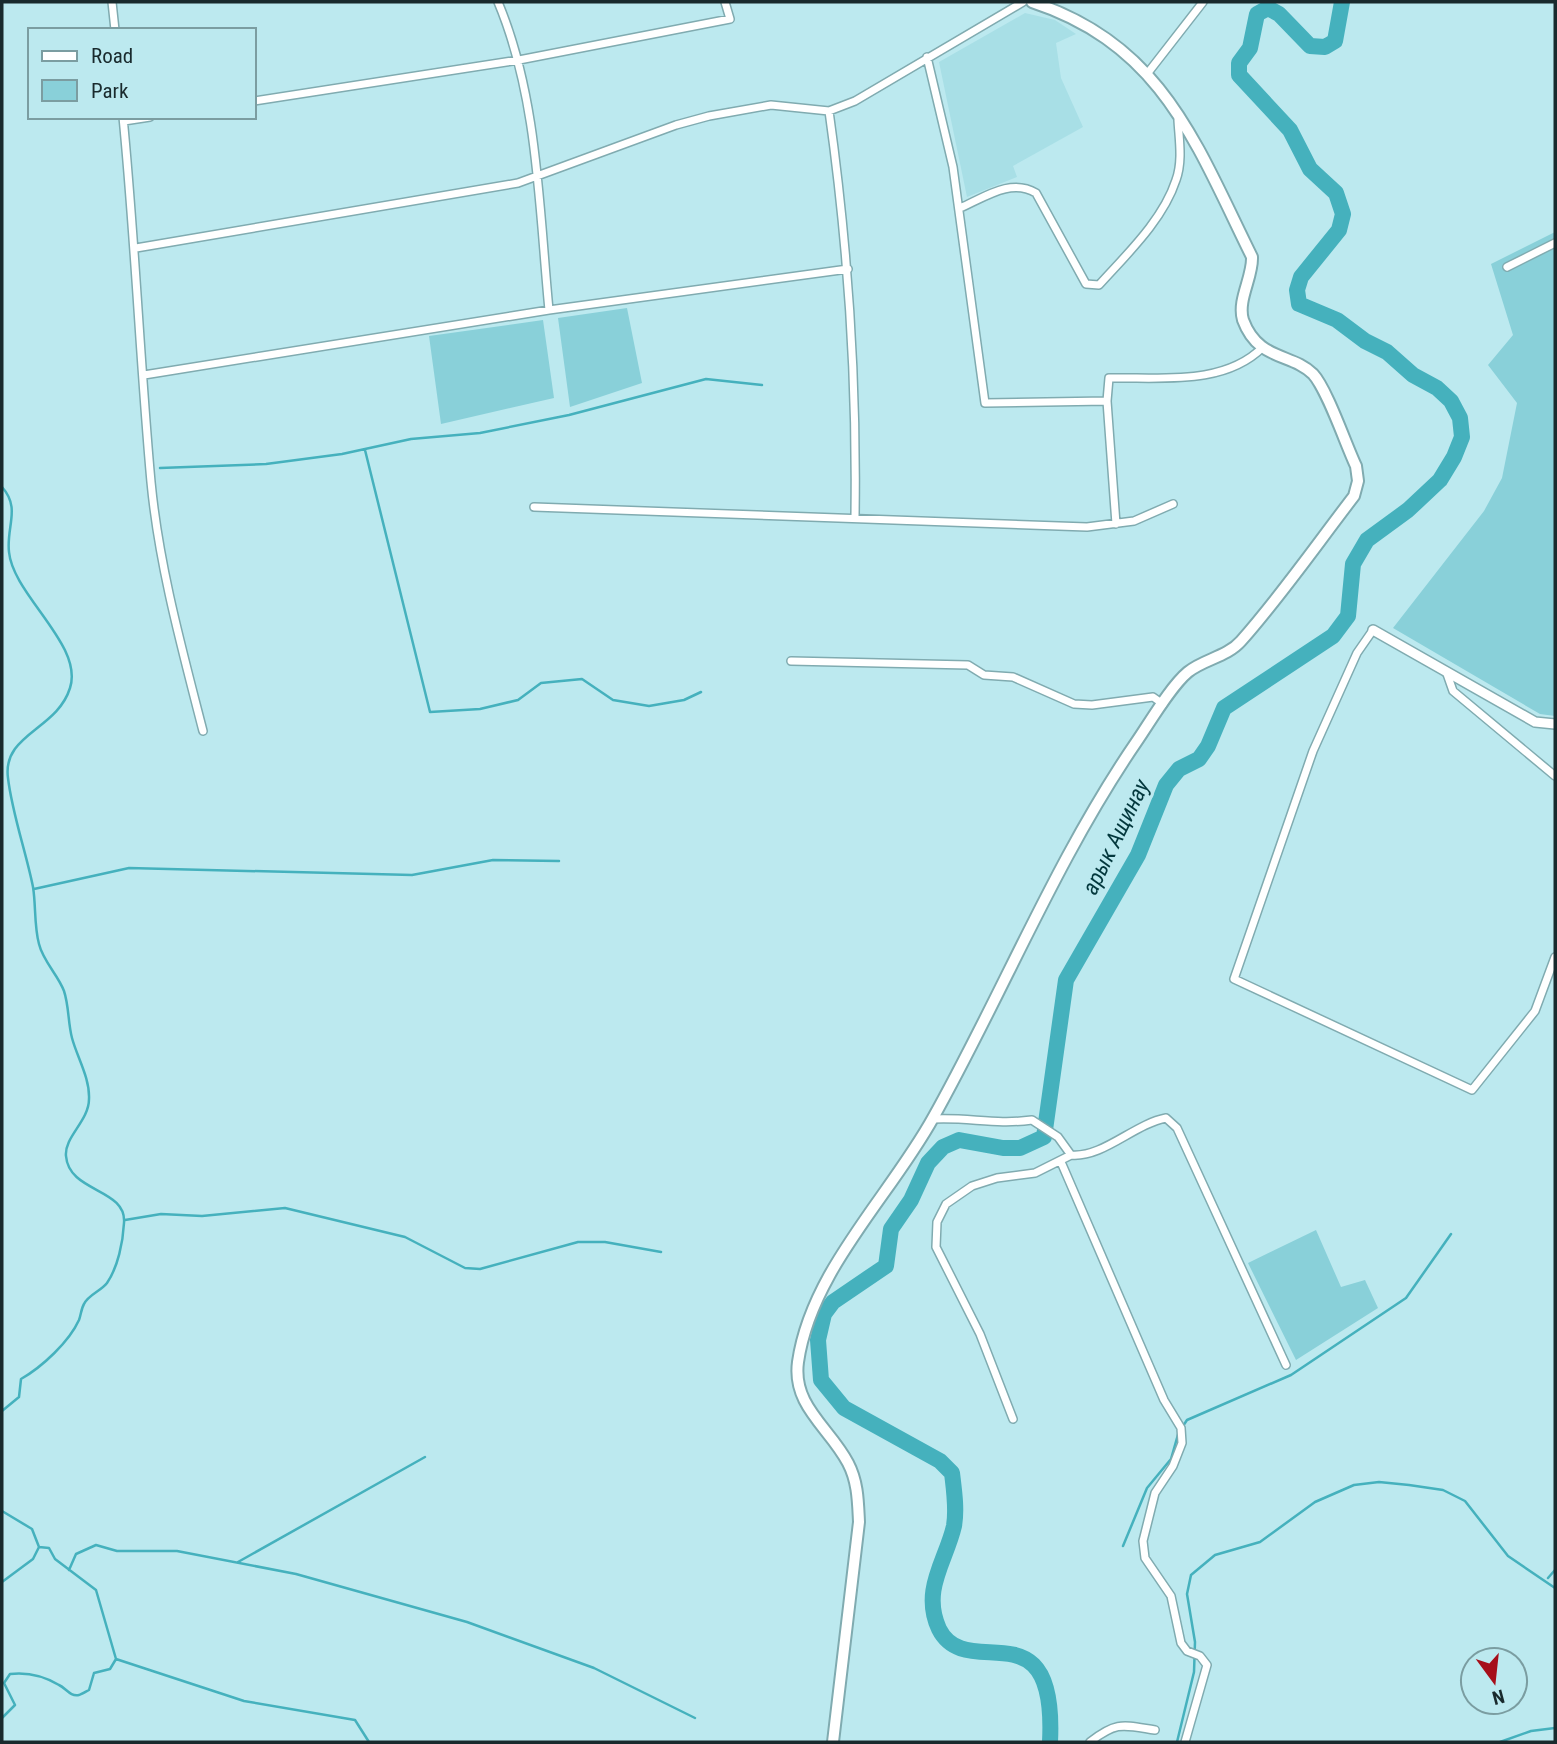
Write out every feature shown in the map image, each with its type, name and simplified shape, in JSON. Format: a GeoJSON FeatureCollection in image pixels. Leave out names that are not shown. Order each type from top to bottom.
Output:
{"type":"FeatureCollection","features":[{"type":"Feature","properties":{"kind":"main road"},"geometry":{"type":"LineString","coordinates":[[832,1742],[859,1522],[857,1488],[849,1465],[834,1440],[805,1406],[798,1385],[798,1364],[810,1316],[827,1279],[933,1119],[1102,795],[1187,673],[1239,643],[1354,496],[1358,481],[1356,466],[1312,373],[1270,354],[1243,319],[1242,304],[1253,271],[1252,257],[1178,111],[1147,74],[1085,24],[1032,2]]}},
{"type":"Feature","properties":{"kind":"street"},"geometry":{"type":"LineString","coordinates":[[112,2],[115,28]]}},
{"type":"Feature","properties":{"kind":"street"},"geometry":{"type":"LineString","coordinates":[[498,2],[519,60],[537,176],[549,310]]}},
{"type":"Feature","properties":{"kind":"street"},"geometry":{"type":"LineString","coordinates":[[256,101],[519,60],[730,19],[725,2]]}},
{"type":"Feature","properties":{"kind":"street"},"geometry":{"type":"LineString","coordinates":[[136,248],[504,186],[709,116],[771,106],[829,111],[855,102],[1023,2]]}},
{"type":"Feature","properties":{"kind":"street"},"geometry":{"type":"LineString","coordinates":[[1147,74],[1203,2]]}},
{"type":"Feature","properties":{"kind":"street"},"geometry":{"type":"LineString","coordinates":[[927,57],[943,115],[960,208],[985,403],[1107,401]]}},
{"type":"Feature","properties":{"kind":"street"},"geometry":{"type":"LineString","coordinates":[[829,111],[848,269],[857,411],[855,516]]}},
{"type":"Feature","properties":{"kind":"street"},"geometry":{"type":"LineString","coordinates":[[960,208],[1010,187],[1023,185],[1036,193],[1086,284],[1099,285],[1149,229],[1176,180],[1180,152],[1178,111]]}},
{"type":"Feature","properties":{"kind":"street"},"geometry":{"type":"LineString","coordinates":[[124,119],[136,248],[151,484],[172,606],[203,731]]}},
{"type":"Feature","properties":{"kind":"street"},"geometry":{"type":"LineString","coordinates":[[1507,267],[1555,243]]}},
{"type":"Feature","properties":{"kind":"street"},"geometry":{"type":"LineString","coordinates":[[144,375],[549,310],[848,269]]}},
{"type":"Feature","properties":{"kind":"street"},"geometry":{"type":"LineString","coordinates":[[1116,524],[1107,401],[1109,378],[1207,376],[1249,362],[1263,347]]}},
{"type":"Feature","properties":{"kind":"street"},"geometry":{"type":"LineString","coordinates":[[534,507],[855,516],[1087,527],[1133,521],[1173,504]]}},
{"type":"Feature","properties":{"kind":"street"},"geometry":{"type":"LineString","coordinates":[[1555,724],[1535,722],[1373,630],[1357,653],[1313,751],[1234,979],[1472,1090],[1535,1011],[1555,957]]}},
{"type":"Feature","properties":{"kind":"street"},"geometry":{"type":"LineString","coordinates":[[792,661],[968,665],[984,675],[1013,677],[1074,704],[1093,705],[1153,697],[1164,704]]}},
{"type":"Feature","properties":{"kind":"street"},"geometry":{"type":"LineString","coordinates":[[1446,671],[1453,691],[1555,776]]}},
{"type":"Feature","properties":{"kind":"street"},"geometry":{"type":"LineString","coordinates":[[933,1119],[955,1118],[1000,1125],[1032,1120],[1058,1137],[1070,1155]]}},
{"type":"Feature","properties":{"kind":"street"},"geometry":{"type":"LineString","coordinates":[[1013,1419],[980,1334],[936,1247],[937,1222],[946,1204],[972,1186],[997,1178],[1035,1173],[1070,1155],[1084,1156],[1152,1121],[1166,1118],[1177,1128],[1286,1365]]}},
{"type":"Feature","properties":{"kind":"street"},"geometry":{"type":"LineString","coordinates":[[1060,1162],[1164,1400],[1181,1428],[1182,1443],[1173,1466],[1154,1493],[1143,1541],[1145,1558],[1171,1596],[1181,1643],[1187,1651],[1200,1656],[1207,1665],[1185,1742]]}},
{"type":"Feature","properties":{"kind":"street"},"geometry":{"type":"LineString","coordinates":[[1090,1742],[1109,1728],[1124,1726],[1156,1730]]}},
{"type":"Feature","properties":{"kind":"shaded area"},"geometry":{"type":"Polygon","coordinates":[[[1025,13],[1055,20],[1076,34],[1056,43],[1061,78],[1083,127],[1013,166],[1017,177],[967,197],[939,62],[1025,13]]]}},
{"type":"Feature","properties":{"kind":"green space"},"geometry":{"type":"Polygon","coordinates":[[[1555,232],[1555,716],[1540,714],[1393,628],[1484,511],[1502,478],[1517,403],[1488,365],[1513,335],[1491,264],[1555,232]]]}},
{"type":"Feature","properties":{"kind":"green space"},"geometry":{"type":"Polygon","coordinates":[[[627,308],[642,383],[570,407],[558,318],[627,308]]]}},
{"type":"Feature","properties":{"kind":"green space"},"geometry":{"type":"Polygon","coordinates":[[[543,320],[554,398],[441,424],[429,336],[543,320]]]}},
{"type":"Feature","properties":{"kind":"green space"},"geometry":{"type":"Polygon","coordinates":[[[1316,1230],[1341,1287],[1365,1280],[1378,1308],[1296,1360],[1248,1263],[1316,1230]]]}},
{"type":"Feature","properties":{"kind":"waterway","name":"арык Ащинау"},"geometry":{"type":"LineString","coordinates":[[1050,1742],[1048,1699],[1040,1673],[1025,1659],[1008,1654],[969,1650],[952,1644],[939,1629],[934,1615],[934,1588],[954,1526],[952,1473],[940,1461],[844,1408],[821,1380],[818,1340],[824,1314],[833,1302],[886,1266],[891,1229],[911,1200],[928,1163],[943,1147],[959,1140],[1003,1148],[1020,1148],[1044,1137],[1066,980],[1138,855],[1166,785],[1179,769],[1199,759],[1208,746],[1224,708],[1333,636],[1348,616],[1353,564],[1367,540],[1408,510],[1440,480],[1462,437],[1460,418],[1451,401],[1437,388],[1413,375],[1387,352],[1365,341],[1337,320],[1299,304],[1297,290],[1301,277],[1339,230],[1343,214],[1336,193],[1310,169],[1290,130],[1239,75],[1239,63],[1250,48],[1257,14],[1268,8],[1279,14],[1310,46],[1325,47],[1335,41],[1342,2]]}},
{"type":"Feature","properties":{"kind":"waterway"},"geometry":{"type":"LineString","coordinates":[[160,468],[266,464],[342,454],[411,439],[480,433],[569,415],[706,379],[762,385]]}},
{"type":"Feature","properties":{"kind":"waterway"},"geometry":{"type":"LineString","coordinates":[[365,450],[430,712],[480,709],[518,700],[541,683],[582,679],[613,700],[649,706],[684,700],[701,692]]}},
{"type":"Feature","properties":{"kind":"waterway"},"geometry":{"type":"LineString","coordinates":[[2,487],[8,495],[12,510],[9,552],[13,568],[58,637],[72,672],[70,688],[63,702],[54,714],[22,741],[13,751],[8,763],[13,805],[33,887],[39,944],[64,991],[72,1038],[89,1091],[88,1107],[69,1142],[66,1156],[69,1168],[77,1177],[117,1203],[124,1223],[119,1254],[107,1283],[86,1301],[79,1320],[62,1345],[38,1368],[21,1379],[19,1397],[2,1411]]}},
{"type":"Feature","properties":{"kind":"waterway"},"geometry":{"type":"LineString","coordinates":[[34,889],[129,868],[412,875],[493,860],[559,861]]}},
{"type":"Feature","properties":{"kind":"waterway"},"geometry":{"type":"LineString","coordinates":[[125,1220],[161,1214],[202,1216],[285,1208],[405,1237],[465,1268],[480,1269],[578,1242],[605,1242],[661,1252]]}},
{"type":"Feature","properties":{"kind":"waterway"},"geometry":{"type":"LineString","coordinates":[[1183,1426],[1187,1420],[1291,1375],[1406,1298],[1451,1234]]}},
{"type":"Feature","properties":{"kind":"waterway"},"geometry":{"type":"LineString","coordinates":[[1123,1546],[1147,1488],[1171,1459],[1179,1431]]}},
{"type":"Feature","properties":{"kind":"waterway"},"geometry":{"type":"LineString","coordinates":[[238,1562],[425,1457]]}},
{"type":"Feature","properties":{"kind":"waterway"},"geometry":{"type":"LineString","coordinates":[[1177,1742],[1194,1672],[1195,1642],[1187,1594],[1191,1575],[1215,1555],[1260,1542],[1315,1502],[1354,1485],[1379,1482],[1409,1485],[1443,1490],[1465,1501],[1508,1556],[1555,1588]]}},
{"type":"Feature","properties":{"kind":"waterway"},"geometry":{"type":"LineString","coordinates":[[2,1511],[32,1529],[39,1547],[33,1559],[2,1582]]}},
{"type":"Feature","properties":{"kind":"waterway"},"geometry":{"type":"LineString","coordinates":[[69,1570],[76,1554],[96,1545],[117,1551],[177,1551],[296,1574],[467,1622],[594,1668],[695,1718]]}},
{"type":"Feature","properties":{"kind":"waterway"},"geometry":{"type":"LineString","coordinates":[[2,1718],[15,1705],[4,1683],[10,1674],[41,1677],[62,1686],[73,1695],[79,1695],[89,1690],[94,1673],[110,1669],[116,1659],[96,1590],[55,1559],[49,1548],[39,1547]]}},
{"type":"Feature","properties":{"kind":"waterway"},"geometry":{"type":"LineString","coordinates":[[1548,1578],[1555,1570]]}},
{"type":"Feature","properties":{"kind":"waterway"},"geometry":{"type":"LineString","coordinates":[[116,1659],[244,1701],[355,1720],[369,1742]]}},
{"type":"Feature","properties":{"kind":"waterway"},"geometry":{"type":"LineString","coordinates":[[1500,1742],[1531,1731],[1555,1728]]}}]}
